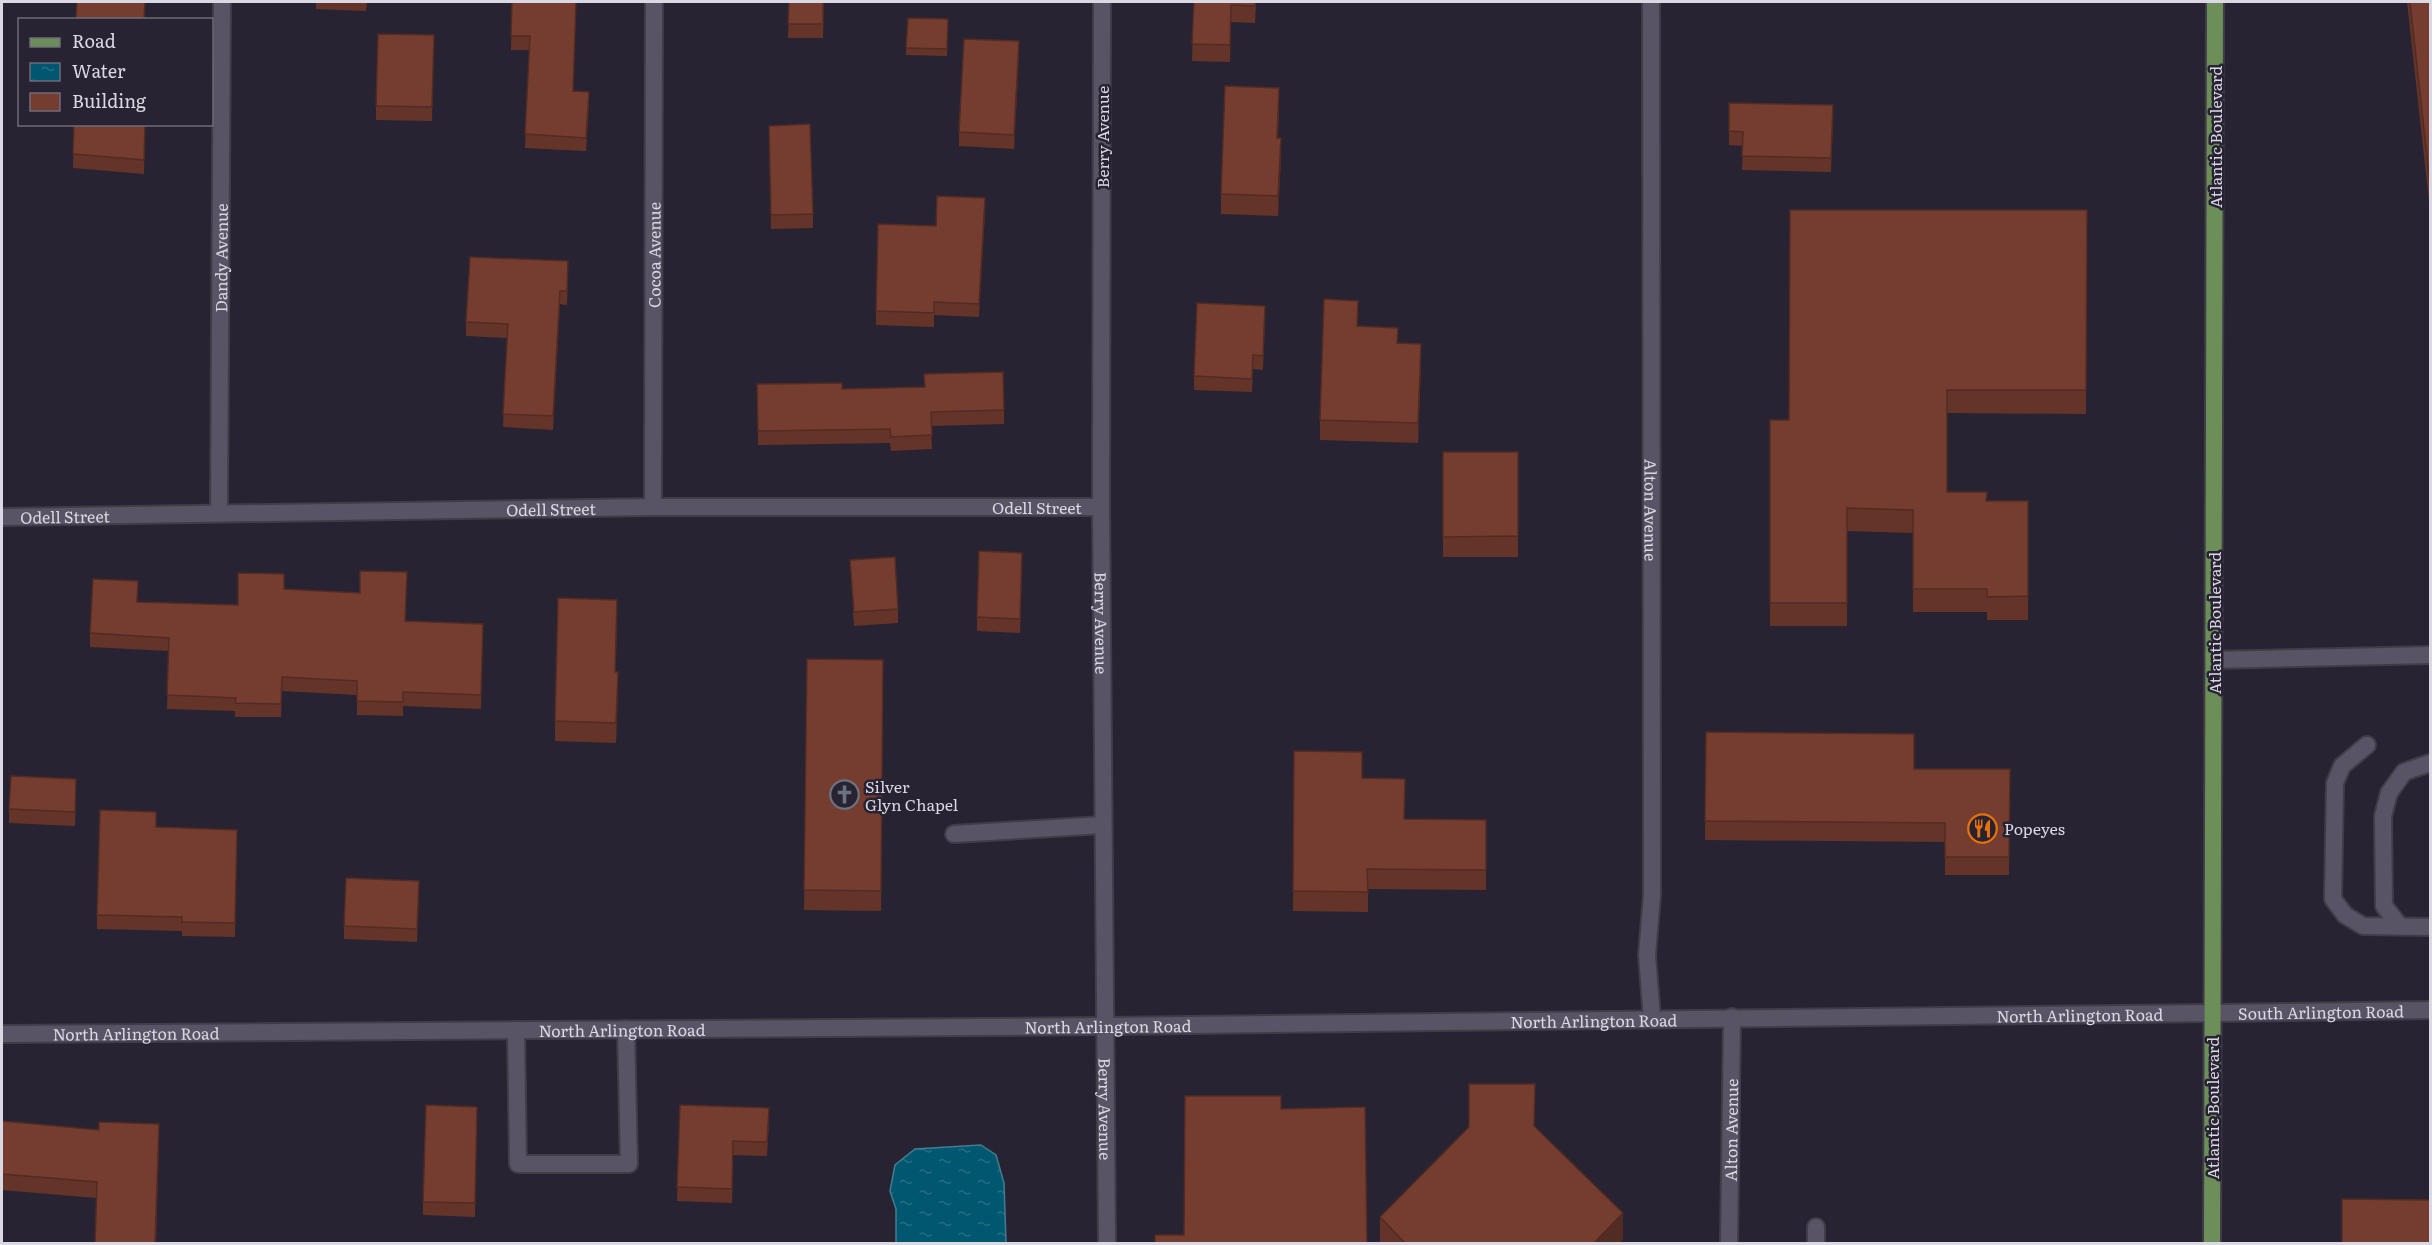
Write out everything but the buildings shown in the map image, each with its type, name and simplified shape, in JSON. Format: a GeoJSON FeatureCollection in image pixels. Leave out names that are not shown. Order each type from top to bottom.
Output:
{"type":"FeatureCollection","features":[{"type":"Feature","properties":{"kind":"main road","name":"Atlantic Boulevard"},"geometry":{"type":"LineString","coordinates":[[2212,1244],[2215,2]]}},
{"type":"Feature","properties":{"kind":"street","name":"Dandy Avenue"},"geometry":{"type":"LineString","coordinates":[[219,513],[222,2]]}},
{"type":"Feature","properties":{"kind":"street","name":"Cocoa Avenue"},"geometry":{"type":"LineString","coordinates":[[653,507],[654,2]]}},
{"type":"Feature","properties":{"kind":"street","name":"Berry Avenue"},"geometry":{"type":"LineString","coordinates":[[1102,2],[1101,507],[1107,1244]]}},
{"type":"Feature","properties":{"kind":"street","name":"Alton Avenue"},"geometry":{"type":"LineString","coordinates":[[1651,2],[1652,895],[1647,955],[1652,1018]]}},
{"type":"Feature","properties":{"kind":"street","name":"Odell Street"},"geometry":{"type":"LineString","coordinates":[[2,517],[653,507],[1101,507]]}},
{"type":"Feature","properties":{"kind":"street"},"geometry":{"type":"LineString","coordinates":[[2214,660],[2430,655]]}},
{"type":"Feature","properties":{"kind":"street"},"geometry":{"type":"LineString","coordinates":[[2367,745],[2342,766],[2335,783],[2333,899],[2345,915],[2363,926],[2430,927]]}},
{"type":"Feature","properties":{"kind":"street"},"geometry":{"type":"LineString","coordinates":[[2400,926],[2384,906],[2383,816],[2389,792],[2404,772],[2430,763]]}},
{"type":"Feature","properties":{"kind":"street"},"geometry":{"type":"LineString","coordinates":[[954,834],[1103,825]]}},
{"type":"Feature","properties":{"kind":"street","name":"South Arlington Road"},"geometry":{"type":"LineString","coordinates":[[2212,1013],[2430,1010]]}},
{"type":"Feature","properties":{"kind":"street","name":"North Arlington Road"},"geometry":{"type":"LineString","coordinates":[[2,1034],[1105,1026],[2212,1013]]}},
{"type":"Feature","properties":{"kind":"street","name":"Alton Avenue"},"geometry":{"type":"LineString","coordinates":[[1730,1244],[1732,1017]]}},
{"type":"Feature","properties":{"kind":"street"},"geometry":{"type":"LineString","coordinates":[[516,1030],[518,1164],[629,1164],[626,1029]]}},
{"type":"Feature","properties":{"kind":"water"},"geometry":{"type":"Polygon","coordinates":[[[981,1145],[996,1155],[1004,1183],[1006,1243],[896,1243],[896,1209],[890,1191],[895,1165],[915,1149],[981,1145]]]}},
{"type":"Feature","properties":{"kind":"place","name":"Silver Glyn Chapel"},"geometry":{"type":"Point","coordinates":[844,795]}},
{"type":"Feature","properties":{"kind":"place","name":"Popeyes"},"geometry":{"type":"Point","coordinates":[1983,828]}}]}
